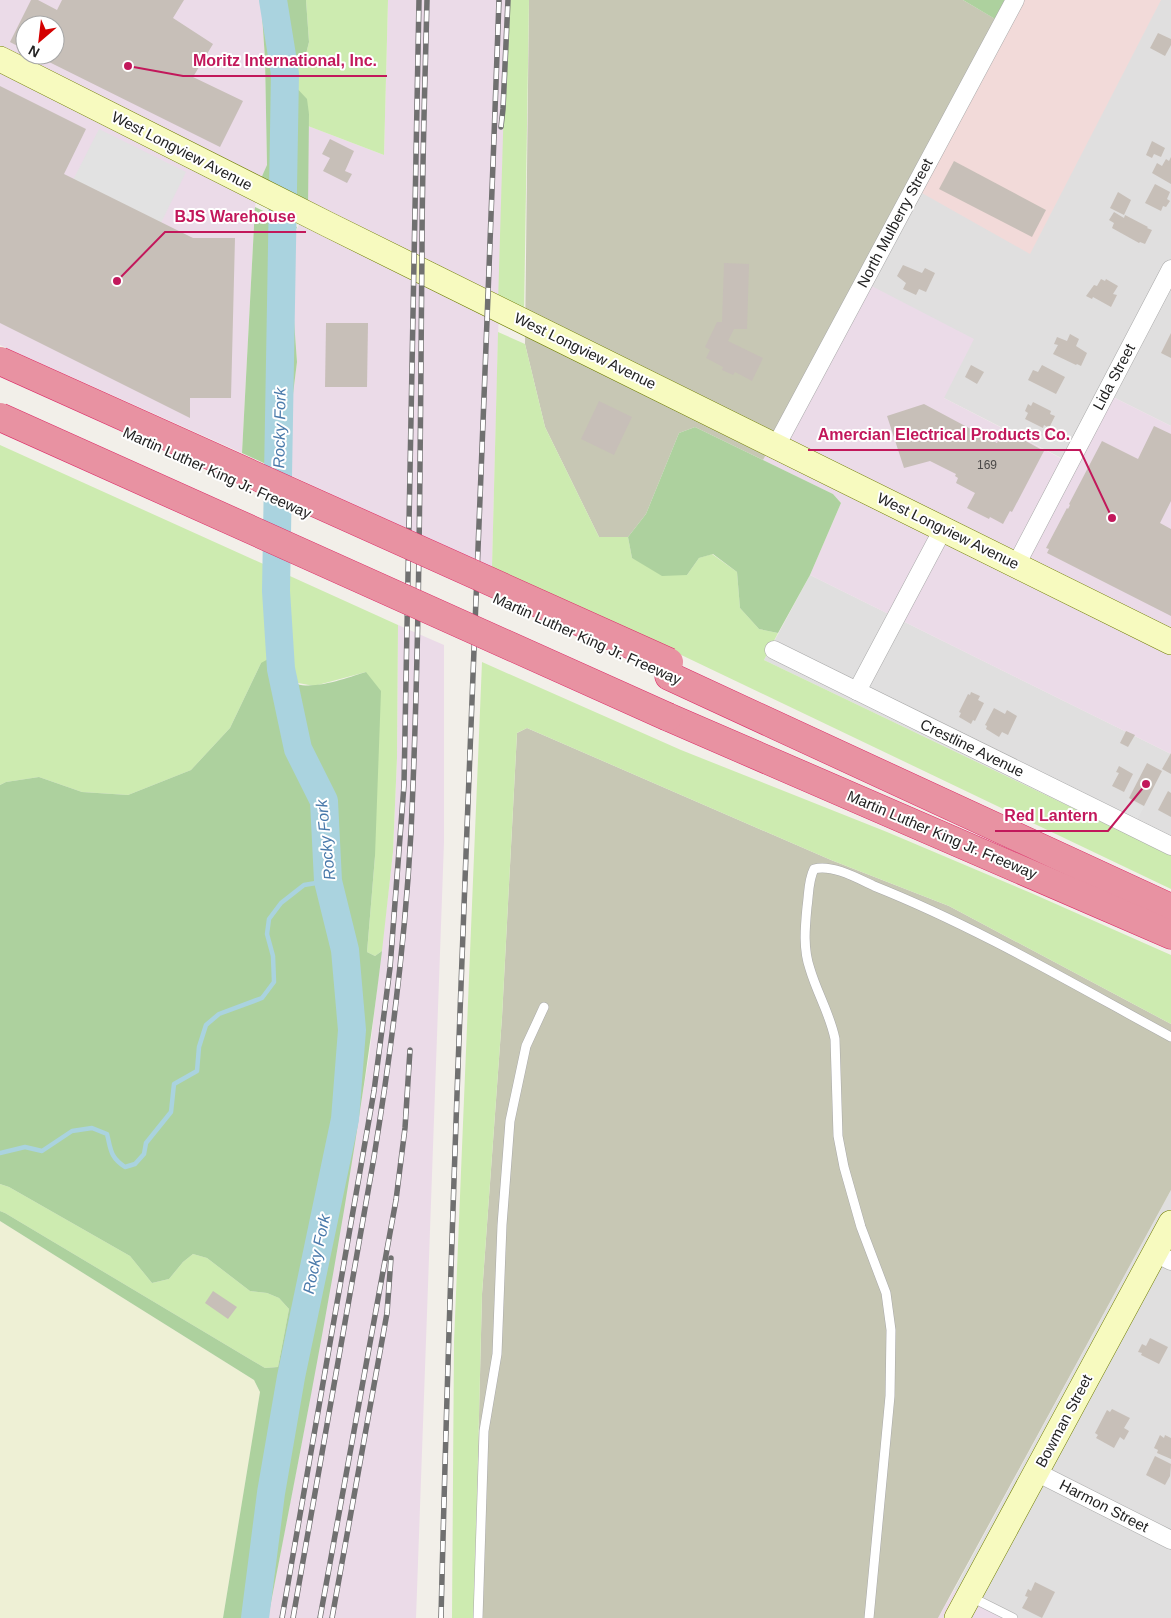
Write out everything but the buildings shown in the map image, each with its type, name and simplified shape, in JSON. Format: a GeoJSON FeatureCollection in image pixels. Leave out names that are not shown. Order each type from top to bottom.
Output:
{"type":"FeatureCollection","features":[{"type":"Feature","properties":{"kind":"highway"},"geometry":{"type":"LineString","coordinates":[[0,361],[669,669]]}},
{"type":"Feature","properties":{"kind":"highway","name":"Martin Luther King Jr. Freeway"},"geometry":{"type":"LineString","coordinates":[[0,375],[669,669],[743,709],[1171,908]]}},
{"type":"Feature","properties":{"kind":"highway","name":"Martin Luther King Jr. Freeway"},"geometry":{"type":"LineString","coordinates":[[0,417],[668,722],[778,765],[1171,935]]}},
{"type":"Feature","properties":{"kind":"highway"},"geometry":{"type":"LineString","coordinates":[[0,430],[552,678],[668,722]]}},
{"type":"Feature","properties":{"kind":"street","name":"North Mulberry Street"},"geometry":{"type":"LineString","coordinates":[[776,446],[1015,0]]}},
{"type":"Feature","properties":{"kind":"street","name":"West Longview Avenue"},"geometry":{"type":"LineString","coordinates":[[0,59],[327,224],[1171,642]]}},
{"type":"Feature","properties":{"kind":"street","name":"Lida Street"},"geometry":{"type":"LineString","coordinates":[[1016,565],[1171,269]]}},
{"type":"Feature","properties":{"kind":"street"},"geometry":{"type":"LineString","coordinates":[[857,691],[943,529]]}},
{"type":"Feature","properties":{"kind":"street","name":"Crestline Avenue"},"geometry":{"type":"LineString","coordinates":[[774,650],[1171,846]]}},
{"type":"Feature","properties":{"kind":"street","name":"Bowman Street"},"geometry":{"type":"LineString","coordinates":[[957,1618],[1036,1472],[1163,1257],[1171,1223]]}},
{"type":"Feature","properties":{"kind":"street","name":"Harmon Street"},"geometry":{"type":"LineString","coordinates":[[1036,1472],[1171,1540]]}},
{"type":"Feature","properties":{"kind":"lane"},"geometry":{"type":"LineString","coordinates":[[869,1618],[890,1396],[891,1330],[886,1293],[861,1227],[844,1168],[840,1144],[835,1039],[832,1023],[806,956],[805,927],[810,877],[814,869],[822,867],[848,875],[942,914],[1171,1037]]}},
{"type":"Feature","properties":{"kind":"lane"},"geometry":{"type":"LineString","coordinates":[[478,1618],[484,1431],[497,1354],[505,1178],[510,1121],[526,1046],[544,1007]]}},
{"type":"Feature","properties":{"kind":"lane"},"geometry":{"type":"LineString","coordinates":[[969,1596],[1013,1618]]}},
{"type":"Feature","properties":{"kind":"shaded area"},"geometry":{"type":"Polygon","coordinates":[[[0,0],[261,0],[265,59],[267,166],[259,183],[255,207],[242,453],[0,345],[0,0]]]}},
{"type":"Feature","properties":{"kind":"shaded area"},"geometry":{"type":"Polygon","coordinates":[[[388,0],[507,0],[492,567],[270,466],[282,453],[288,434],[297,362],[290,265],[291,240],[308,208],[308,126],[384,155],[388,0]]]}},
{"type":"Feature","properties":{"kind":"shaded area"},"geometry":{"type":"Polygon","coordinates":[[[529,0],[963,0],[1007,26],[860,280],[763,460],[695,427],[679,433],[646,514],[628,537],[599,537],[545,427],[525,344],[529,0]]]}},
{"type":"Feature","properties":{"kind":"shaded area"},"geometry":{"type":"Polygon","coordinates":[[[1022,0],[1161,0],[1030,254],[913,188],[1022,0]]]}},
{"type":"Feature","properties":{"kind":"shaded area"},"geometry":{"type":"Polygon","coordinates":[[[1161,0],[1171,0],[1171,426],[1111,396],[1075,465],[944,398],[860,280],[913,188],[1161,0]]]}},
{"type":"Feature","properties":{"kind":"shaded area"},"geometry":{"type":"Polygon","coordinates":[[[99,129],[186,172],[161,223],[73,180],[99,129]]]}},
{"type":"Feature","properties":{"kind":"shaded area"},"geometry":{"type":"Polygon","coordinates":[[[860,280],[974,339],[944,398],[1074,465],[1111,396],[1171,426],[1171,754],[810,575],[841,503],[833,494],[763,460],[860,280]]]}},
{"type":"Feature","properties":{"kind":"shaded area"},"geometry":{"type":"Polygon","coordinates":[[[810,575],[1171,754],[1171,855],[764,660],[810,575]]]}},
{"type":"Feature","properties":{"kind":"shaded area"},"geometry":{"type":"Polygon","coordinates":[[[398,625],[444,645],[444,842],[416,1618],[268,1618],[308,1409],[369,1057],[393,852],[397,758],[398,625]]]}},
{"type":"Feature","properties":{"kind":"shaded area"},"geometry":{"type":"Polygon","coordinates":[[[527,728],[831,860],[949,906],[1171,1024],[1171,1190],[938,1618],[474,1618],[482,1294],[502,1017],[517,733],[527,728]]]}},
{"type":"Feature","properties":{"kind":"shaded area"},"geometry":{"type":"Polygon","coordinates":[[[1128,799],[1144,807],[1134,825],[1119,817],[1128,799]]]}},
{"type":"Feature","properties":{"kind":"shaded area"},"geometry":{"type":"Polygon","coordinates":[[[1171,1190],[1171,1618],[1008,1618],[954,1590],[1171,1190]]]}},
{"type":"Feature","properties":{"kind":"shaded area"},"geometry":{"type":"Polygon","coordinates":[[[0,1221],[254,1380],[260,1392],[223,1618],[0,1618],[0,1221]]]}},
{"type":"Feature","properties":{"kind":"shaded area"},"geometry":{"type":"Polygon","coordinates":[[[954,1590],[1008,1618],[938,1618],[954,1590]]]}},
{"type":"Feature","properties":{"kind":"green space"},"geometry":{"type":"Polygon","coordinates":[[[261,0],[306,0],[309,42],[305,58],[291,67],[291,82],[307,99],[309,114],[308,208],[259,183],[267,165],[265,59],[261,0]]]}},
{"type":"Feature","properties":{"kind":"green space"},"geometry":{"type":"Polygon","coordinates":[[[306,0],[388,0],[384,155],[308,126],[309,114],[291,82],[291,67],[305,58],[309,42],[306,0]]]}},
{"type":"Feature","properties":{"kind":"green space"},"geometry":{"type":"Polygon","coordinates":[[[507,0],[529,0],[524,315],[498,304],[507,0]]]}},
{"type":"Feature","properties":{"kind":"green space"},"geometry":{"type":"Polygon","coordinates":[[[963,0],[1006,0],[995,19],[963,0]]]}},
{"type":"Feature","properties":{"kind":"green space"},"geometry":{"type":"Polygon","coordinates":[[[255,207],[297,227],[291,240],[290,265],[297,362],[288,434],[282,453],[270,466],[242,453],[255,207]]]}},
{"type":"Feature","properties":{"kind":"green space"},"geometry":{"type":"Polygon","coordinates":[[[498,332],[525,344],[545,427],[599,537],[628,537],[632,558],[687,575],[699,558],[712,554],[737,572],[740,608],[759,629],[778,633],[764,660],[1171,855],[1171,889],[675,652],[492,567],[498,332]]]}},
{"type":"Feature","properties":{"kind":"green space"},"geometry":{"type":"Polygon","coordinates":[[[695,427],[833,494],[841,503],[810,575],[778,633],[759,629],[740,608],[737,572],[713,554],[699,558],[687,575],[662,576],[632,558],[628,537],[646,514],[679,433],[695,427]]]}},
{"type":"Feature","properties":{"kind":"green space"},"geometry":{"type":"Polygon","coordinates":[[[0,445],[398,625],[397,758],[393,852],[382,951],[375,956],[367,952],[375,856],[366,672],[314,686],[293,682],[261,663],[230,728],[191,770],[128,795],[82,792],[39,777],[6,782],[0,785],[0,445]]]}},
{"type":"Feature","properties":{"kind":"green space"},"geometry":{"type":"Polygon","coordinates":[[[283,656],[288,677],[296,683],[315,685],[338,681],[366,672],[381,691],[375,856],[367,952],[375,956],[382,951],[359,1119],[331,1286],[268,1618],[223,1618],[260,1392],[254,1380],[0,1221],[0,1211],[265,1368],[278,1367],[289,1309],[279,1298],[267,1293],[250,1291],[207,1258],[193,1254],[183,1262],[169,1279],[152,1283],[130,1256],[9,1187],[0,1184],[0,785],[6,782],[39,777],[82,792],[128,795],[191,770],[230,728],[261,663],[270,658],[283,656]]]}},
{"type":"Feature","properties":{"kind":"green space"},"geometry":{"type":"Polygon","coordinates":[[[482,662],[681,750],[887,832],[1171,955],[1171,1024],[949,906],[831,860],[527,728],[517,733],[502,1017],[482,1294],[474,1618],[452,1618],[454,1342],[482,662]]]}},
{"type":"Feature","properties":{"kind":"green space"},"geometry":{"type":"Polygon","coordinates":[[[0,1184],[9,1187],[130,1256],[152,1283],[169,1279],[183,1262],[193,1254],[207,1258],[250,1291],[267,1293],[279,1298],[289,1309],[278,1367],[265,1368],[0,1211],[0,1184]]]}},
{"type":"Feature","properties":{"kind":"waterway","name":"Rocky Fork"},"geometry":{"type":"LineString","coordinates":[[255,1618],[271,1493],[291,1377],[345,1119],[352,1030],[345,950],[328,881],[324,801],[298,749],[281,669],[276,591],[285,74],[273,0]]}},
{"type":"Feature","properties":{"kind":"waterway"},"geometry":{"type":"LineString","coordinates":[[0,1153],[25,1147],[42,1151],[72,1131],[92,1128],[107,1134],[116,1160],[125,1167],[135,1164],[144,1154],[146,1143],[171,1112],[174,1084],[197,1071],[199,1047],[206,1025],[219,1014],[262,998],[274,982],[273,956],[267,934],[269,919],[281,903],[304,885],[328,881]]}},
{"type":"Feature","properties":{"kind":"railway"},"geometry":{"type":"LineString","coordinates":[[282,1618],[374,1091],[390,968],[404,785],[419,0]]}},
{"type":"Feature","properties":{"kind":"railway"},"geometry":{"type":"LineString","coordinates":[[293,1618],[380,1122],[397,998],[405,915],[411,832],[416,687],[422,189],[427,0]]}},
{"type":"Feature","properties":{"kind":"railway"},"geometry":{"type":"LineString","coordinates":[[441,1618],[460,1011],[499,0]]}},
{"type":"Feature","properties":{"kind":"railway"},"geometry":{"type":"LineString","coordinates":[[501,127],[508,0]]}},
{"type":"Feature","properties":{"kind":"railway"},"geometry":{"type":"LineString","coordinates":[[320,1618],[396,1200],[405,1128],[410,1050]]}},
{"type":"Feature","properties":{"kind":"railway"},"geometry":{"type":"LineString","coordinates":[[332,1618],[387,1313],[391,1258]]}},
{"type":"Feature","properties":{"kind":"place","name":"Moritz International, Inc."},"geometry":{"type":"Point","coordinates":[128,66]}},
{"type":"Feature","properties":{"kind":"place","name":"BJS Warehouse"},"geometry":{"type":"Point","coordinates":[117,281]}},
{"type":"Feature","properties":{"kind":"place","name":"Amercian Electrical Products Co."},"geometry":{"type":"Point","coordinates":[1112,518]}},
{"type":"Feature","properties":{"kind":"place","name":"Red Lantern"},"geometry":{"type":"Point","coordinates":[1146,784]}}]}
